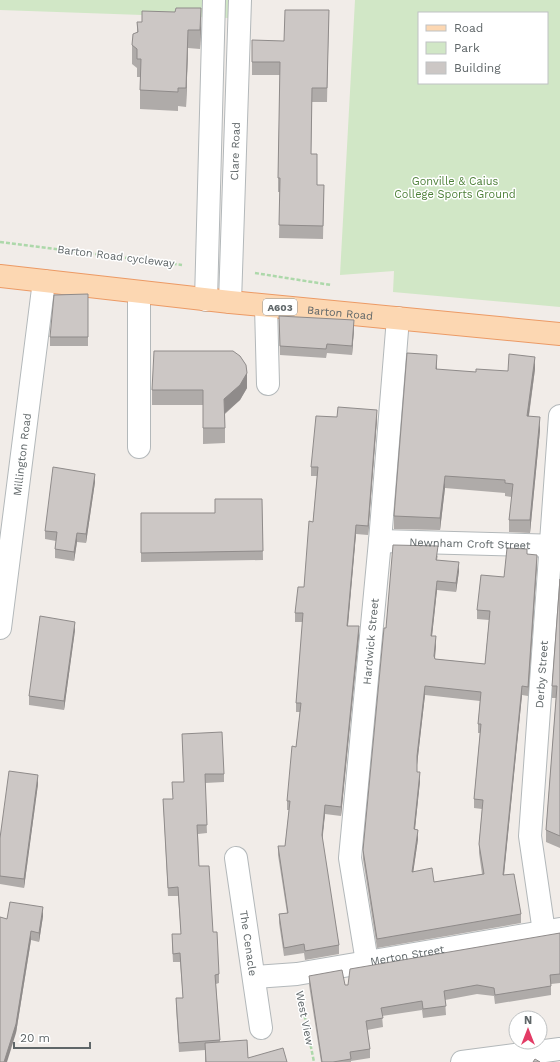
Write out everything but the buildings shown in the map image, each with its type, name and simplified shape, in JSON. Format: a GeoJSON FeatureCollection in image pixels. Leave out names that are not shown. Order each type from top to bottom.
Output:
{"type":"FeatureCollection","features":[{"type":"Feature","properties":{"kind":"main road","name":"Barton Road"},"geometry":{"type":"LineString","coordinates":[[0,276],[206,300],[560,334]]}},
{"type":"Feature","properties":{"kind":"street"},"geometry":{"type":"LineString","coordinates":[[206,300],[214,0]]}},
{"type":"Feature","properties":{"kind":"street","name":"Clare Road"},"geometry":{"type":"LineString","coordinates":[[230,302],[240,0]]}},
{"type":"Feature","properties":{"kind":"street","name":"Millington Road"},"geometry":{"type":"LineString","coordinates":[[0,628],[44,281]]}},
{"type":"Feature","properties":{"kind":"street"},"geometry":{"type":"LineString","coordinates":[[139,293],[139,448]]}},
{"type":"Feature","properties":{"kind":"street"},"geometry":{"type":"LineString","coordinates":[[266,306],[268,384]]}},
{"type":"Feature","properties":{"kind":"street","name":"Hardwick Street"},"geometry":{"type":"LineString","coordinates":[[367,962],[350,858],[380,541],[398,318]]}},
{"type":"Feature","properties":{"kind":"street","name":"Derby Street"},"geometry":{"type":"LineString","coordinates":[[552,930],[530,836],[555,546],[560,416]]}},
{"type":"Feature","properties":{"kind":"street","name":"Newnham Croft Street"},"geometry":{"type":"LineString","coordinates":[[380,541],[555,546]]}},
{"type":"Feature","properties":{"kind":"street","name":"The Cenacle"},"geometry":{"type":"LineString","coordinates":[[236,858],[255,977],[261,1028]]}},
{"type":"Feature","properties":{"kind":"street","name":"Merton Street"},"geometry":{"type":"LineString","coordinates":[[255,977],[297,974],[552,930]]}},
{"type":"Feature","properties":{"kind":"street"},"geometry":{"type":"LineString","coordinates":[[462,1062],[560,1049]]}},
{"type":"Feature","properties":{"kind":"path","name":"Barton Road cycleway"},"geometry":{"type":"LineString","coordinates":[[0,242],[208,268]]}},
{"type":"Feature","properties":{"kind":"path","name":"West View"},"geometry":{"type":"LineString","coordinates":[[297,974],[314,1062]]}},
{"type":"Feature","properties":{"kind":"green space"},"geometry":{"type":"Polygon","coordinates":[[[0,0],[229,0],[228,18],[0,10],[0,0]]]}},
{"type":"Feature","properties":{"kind":"green space","name":"Gonville & Caius College Sports Ground"},"geometry":{"type":"Polygon","coordinates":[[[355,0],[560,0],[560,307],[393,292],[394,271],[340,275],[355,0]]]}}]}
